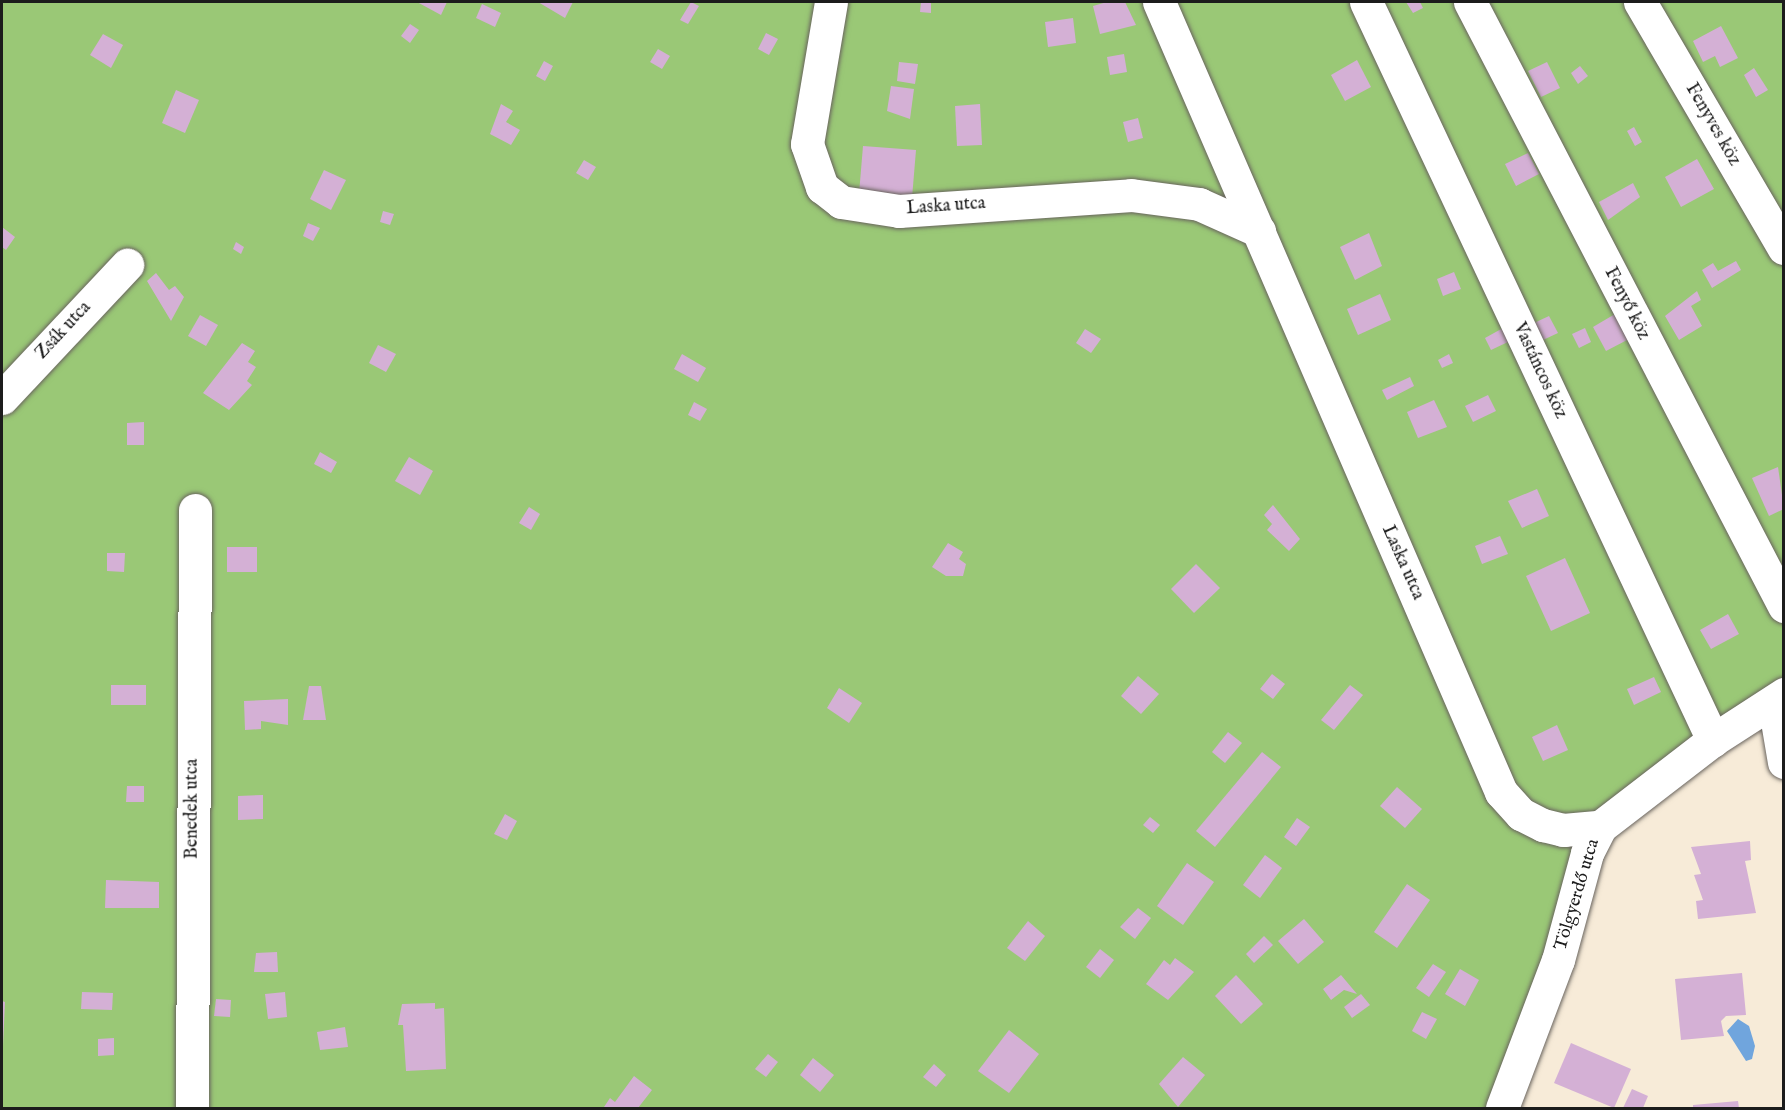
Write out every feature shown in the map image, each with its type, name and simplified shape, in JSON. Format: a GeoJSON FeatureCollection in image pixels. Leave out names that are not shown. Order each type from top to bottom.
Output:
{"type":"FeatureCollection","features":[{"type":"Feature","properties":{"kind":"street","name":"Laska utca"},"geometry":{"type":"LineString","coordinates":[[831,2],[807,144],[822,187],[841,202],[899,211],[1131,195],[1199,204],[1259,231]]}},
{"type":"Feature","properties":{"kind":"street","name":"Laska utca"},"geometry":{"type":"LineString","coordinates":[[1159,2],[1501,792],[1521,814],[1544,825],[1563,830],[1600,827]]}},
{"type":"Feature","properties":{"kind":"street","name":"Vastáncos köz"},"geometry":{"type":"LineString","coordinates":[[1366,2],[1713,740]]}},
{"type":"Feature","properties":{"kind":"street","name":"Fenyő köz"},"geometry":{"type":"LineString","coordinates":[[1470,2],[1784,606]]}},
{"type":"Feature","properties":{"kind":"street","name":"Fenyves köz"},"geometry":{"type":"LineString","coordinates":[[1640,2],[1784,248]]}},
{"type":"Feature","properties":{"kind":"street","name":"Zsák utca"},"geometry":{"type":"LineString","coordinates":[[2,398],[127,265]]}},
{"type":"Feature","properties":{"kind":"street","name":"Benedek utca"},"geometry":{"type":"LineString","coordinates":[[192,1108],[195,510]]}},
{"type":"Feature","properties":{"kind":"street","name":"Tölgyerdő utca"},"geometry":{"type":"LineString","coordinates":[[1502,1108],[1558,960],[1587,853],[1600,827],[1713,740],[1780,702]]}},
{"type":"Feature","properties":{"kind":"street"},"geometry":{"type":"LineString","coordinates":[[1780,702],[1784,762]]}},
{"type":"Feature","properties":{"kind":"green space"},"geometry":{"type":"Polygon","coordinates":[[[2,2],[1783,2],[1783,694],[1600,827],[1502,1108],[2,1108],[2,2]]]}},
{"type":"Feature","properties":{"kind":"water"},"geometry":{"type":"Polygon","coordinates":[[[1738,1019],[1749,1026],[1755,1046],[1752,1059],[1746,1061],[1727,1031],[1738,1019]]]}},
{"type":"Feature","properties":{"kind":"building"},"geometry":{"type":"Polygon","coordinates":[[[417,2],[447,2],[441,15],[417,2]]]}},
{"type":"Feature","properties":{"kind":"building"},"geometry":{"type":"Polygon","coordinates":[[[538,2],[573,2],[565,18],[538,2]]]}},
{"type":"Feature","properties":{"kind":"building"},"geometry":{"type":"Polygon","coordinates":[[[691,2],[699,6],[688,24],[680,20],[691,2]]]}},
{"type":"Feature","properties":{"kind":"building"},"geometry":{"type":"Polygon","coordinates":[[[921,2],[931,3],[931,13],[920,12],[921,2]]]}},
{"type":"Feature","properties":{"kind":"building"},"geometry":{"type":"Polygon","coordinates":[[[1107,2],[1125,2],[1136,25],[1100,34],[1093,6],[1107,2]]]}},
{"type":"Feature","properties":{"kind":"building"},"geometry":{"type":"Polygon","coordinates":[[[1406,2],[1420,2],[1423,8],[1413,13],[1406,2]]]}},
{"type":"Feature","properties":{"kind":"building"},"geometry":{"type":"Polygon","coordinates":[[[482,4],[501,13],[495,27],[476,18],[482,4]]]}},
{"type":"Feature","properties":{"kind":"building"},"geometry":{"type":"Polygon","coordinates":[[[1073,18],[1076,43],[1048,47],[1045,22],[1073,18]]]}},
{"type":"Feature","properties":{"kind":"building"},"geometry":{"type":"Polygon","coordinates":[[[410,24],[419,30],[410,43],[401,36],[410,24]]]}},
{"type":"Feature","properties":{"kind":"building"},"geometry":{"type":"Polygon","coordinates":[[[1721,26],[1738,58],[1720,67],[1715,56],[1703,62],[1693,41],[1721,26]]]}},
{"type":"Feature","properties":{"kind":"building"},"geometry":{"type":"Polygon","coordinates":[[[766,33],[778,39],[769,55],[758,49],[766,33]]]}},
{"type":"Feature","properties":{"kind":"building"},"geometry":{"type":"Polygon","coordinates":[[[103,34],[123,45],[111,68],[90,55],[103,34]]]}},
{"type":"Feature","properties":{"kind":"building"},"geometry":{"type":"Polygon","coordinates":[[[658,49],[670,56],[662,69],[650,62],[658,49]]]}},
{"type":"Feature","properties":{"kind":"building"},"geometry":{"type":"Polygon","coordinates":[[[1124,54],[1127,72],[1110,75],[1107,57],[1124,54]]]}},
{"type":"Feature","properties":{"kind":"building"},"geometry":{"type":"Polygon","coordinates":[[[1357,60],[1371,87],[1345,101],[1331,75],[1357,60]]]}},
{"type":"Feature","properties":{"kind":"building"},"geometry":{"type":"Polygon","coordinates":[[[544,61],[553,66],[545,81],[536,76],[544,61]]]}},
{"type":"Feature","properties":{"kind":"building"},"geometry":{"type":"Polygon","coordinates":[[[899,62],[918,64],[915,84],[897,81],[899,62]]]}},
{"type":"Feature","properties":{"kind":"building"},"geometry":{"type":"Polygon","coordinates":[[[1547,62],[1560,88],[1541,97],[1528,71],[1547,62]]]}},
{"type":"Feature","properties":{"kind":"building"},"geometry":{"type":"Polygon","coordinates":[[[1580,66],[1588,76],[1578,84],[1571,73],[1580,66]]]}},
{"type":"Feature","properties":{"kind":"building"},"geometry":{"type":"Polygon","coordinates":[[[1754,68],[1768,90],[1756,97],[1744,75],[1754,68]]]}},
{"type":"Feature","properties":{"kind":"building"},"geometry":{"type":"Polygon","coordinates":[[[891,86],[914,89],[910,119],[887,111],[891,86]]]}},
{"type":"Feature","properties":{"kind":"building"},"geometry":{"type":"Polygon","coordinates":[[[176,90],[199,100],[185,133],[162,123],[176,90]]]}},
{"type":"Feature","properties":{"kind":"building"},"geometry":{"type":"Polygon","coordinates":[[[501,104],[513,111],[506,122],[520,130],[511,145],[490,134],[501,104]]]}},
{"type":"Feature","properties":{"kind":"building"},"geometry":{"type":"Polygon","coordinates":[[[980,104],[982,145],[957,146],[955,106],[980,104]]]}},
{"type":"Feature","properties":{"kind":"building"},"geometry":{"type":"Polygon","coordinates":[[[1138,118],[1143,138],[1128,142],[1123,122],[1138,118]]]}},
{"type":"Feature","properties":{"kind":"building"},"geometry":{"type":"Polygon","coordinates":[[[1634,127],[1642,142],[1635,146],[1627,131],[1634,127]]]}},
{"type":"Feature","properties":{"kind":"building"},"geometry":{"type":"Polygon","coordinates":[[[863,146],[916,150],[912,198],[859,194],[863,146]]]}},
{"type":"Feature","properties":{"kind":"building"},"geometry":{"type":"Polygon","coordinates":[[[1528,153],[1539,174],[1516,186],[1505,164],[1528,153]]]}},
{"type":"Feature","properties":{"kind":"building"},"geometry":{"type":"Polygon","coordinates":[[[1697,159],[1714,189],[1681,207],[1665,177],[1697,159]]]}},
{"type":"Feature","properties":{"kind":"building"},"geometry":{"type":"Polygon","coordinates":[[[584,160],[596,167],[588,180],[576,173],[584,160]]]}},
{"type":"Feature","properties":{"kind":"building"},"geometry":{"type":"Polygon","coordinates":[[[324,170],[346,180],[331,210],[310,199],[324,170]]]}},
{"type":"Feature","properties":{"kind":"building"},"geometry":{"type":"Polygon","coordinates":[[[1633,183],[1640,197],[1608,220],[1599,202],[1633,183]]]}},
{"type":"Feature","properties":{"kind":"building"},"geometry":{"type":"Polygon","coordinates":[[[383,211],[394,214],[390,225],[380,222],[383,211]]]}},
{"type":"Feature","properties":{"kind":"building"},"geometry":{"type":"Polygon","coordinates":[[[308,223],[320,228],[313,241],[303,236],[308,223]]]}},
{"type":"Feature","properties":{"kind":"building"},"geometry":{"type":"Polygon","coordinates":[[[2,227],[15,237],[6,250],[2,247],[2,227]]]}},
{"type":"Feature","properties":{"kind":"building"},"geometry":{"type":"Polygon","coordinates":[[[1369,233],[1382,266],[1355,280],[1340,247],[1369,233]]]}},
{"type":"Feature","properties":{"kind":"building"},"geometry":{"type":"Polygon","coordinates":[[[236,242],[244,247],[241,254],[233,249],[236,242]]]}},
{"type":"Feature","properties":{"kind":"building"},"geometry":{"type":"Polygon","coordinates":[[[1736,261],[1741,270],[1712,288],[1702,270],[1713,263],[1718,271],[1736,261]]]}},
{"type":"Feature","properties":{"kind":"building"},"geometry":{"type":"Polygon","coordinates":[[[1454,272],[1461,289],[1443,296],[1437,279],[1454,272]]]}},
{"type":"Feature","properties":{"kind":"building"},"geometry":{"type":"Polygon","coordinates":[[[156,273],[169,290],[175,286],[184,297],[171,321],[147,281],[156,273]]]}},
{"type":"Feature","properties":{"kind":"building"},"geometry":{"type":"Polygon","coordinates":[[[1697,291],[1701,300],[1691,306],[1702,326],[1679,340],[1665,316],[1697,291]]]}},
{"type":"Feature","properties":{"kind":"building"},"geometry":{"type":"Polygon","coordinates":[[[1380,294],[1391,320],[1358,335],[1347,309],[1380,294]]]}},
{"type":"Feature","properties":{"kind":"building"},"geometry":{"type":"Polygon","coordinates":[[[1615,314],[1629,339],[1606,351],[1593,327],[1615,314]]]}},
{"type":"Feature","properties":{"kind":"building"},"geometry":{"type":"Polygon","coordinates":[[[200,315],[218,325],[206,346],[188,336],[200,315]]]}},
{"type":"Feature","properties":{"kind":"building"},"geometry":{"type":"Polygon","coordinates":[[[1549,316],[1558,333],[1543,340],[1534,323],[1549,316]]]}},
{"type":"Feature","properties":{"kind":"building"},"geometry":{"type":"Polygon","coordinates":[[[1503,328],[1510,341],[1491,350],[1485,338],[1503,328]]]}},
{"type":"Feature","properties":{"kind":"building"},"geometry":{"type":"Polygon","coordinates":[[[1585,328],[1591,342],[1579,348],[1572,334],[1585,328]]]}},
{"type":"Feature","properties":{"kind":"building"},"geometry":{"type":"Polygon","coordinates":[[[1085,329],[1101,339],[1091,353],[1076,343],[1085,329]]]}},
{"type":"Feature","properties":{"kind":"building"},"geometry":{"type":"Polygon","coordinates":[[[242,343],[255,351],[248,362],[256,367],[247,381],[252,385],[229,410],[203,393],[242,343]]]}},
{"type":"Feature","properties":{"kind":"building"},"geometry":{"type":"Polygon","coordinates":[[[378,345],[396,354],[386,372],[369,363],[378,345]]]}},
{"type":"Feature","properties":{"kind":"building"},"geometry":{"type":"Polygon","coordinates":[[[682,354],[706,368],[698,382],[674,369],[682,354]]]}},
{"type":"Feature","properties":{"kind":"building"},"geometry":{"type":"Polygon","coordinates":[[[1449,354],[1453,363],[1442,368],[1438,360],[1449,354]]]}},
{"type":"Feature","properties":{"kind":"building"},"geometry":{"type":"Polygon","coordinates":[[[1410,377],[1414,386],[1387,400],[1382,390],[1410,377]]]}},
{"type":"Feature","properties":{"kind":"building"},"geometry":{"type":"Polygon","coordinates":[[[1488,395],[1496,411],[1473,422],[1465,406],[1488,395]]]}},
{"type":"Feature","properties":{"kind":"building"},"geometry":{"type":"Polygon","coordinates":[[[1434,400],[1447,427],[1418,438],[1407,412],[1434,400]]]}},
{"type":"Feature","properties":{"kind":"building"},"geometry":{"type":"Polygon","coordinates":[[[694,402],[707,409],[700,421],[688,415],[694,402]]]}},
{"type":"Feature","properties":{"kind":"building"},"geometry":{"type":"Polygon","coordinates":[[[144,422],[144,445],[127,445],[127,423],[144,422]]]}},
{"type":"Feature","properties":{"kind":"building"},"geometry":{"type":"Polygon","coordinates":[[[320,452],[337,462],[331,473],[314,464],[320,452]]]}},
{"type":"Feature","properties":{"kind":"building"},"geometry":{"type":"Polygon","coordinates":[[[409,457],[433,471],[420,495],[395,481],[409,457]]]}},
{"type":"Feature","properties":{"kind":"building"},"geometry":{"type":"Polygon","coordinates":[[[1778,467],[1784,509],[1769,516],[1752,478],[1778,467]]]}},
{"type":"Feature","properties":{"kind":"building"},"geometry":{"type":"Polygon","coordinates":[[[1537,489],[1549,516],[1522,528],[1508,501],[1537,489]]]}},
{"type":"Feature","properties":{"kind":"building"},"geometry":{"type":"Polygon","coordinates":[[[1273,505],[1300,539],[1289,551],[1267,530],[1272,524],[1264,515],[1273,505]]]}},
{"type":"Feature","properties":{"kind":"building"},"geometry":{"type":"Polygon","coordinates":[[[529,507],[540,514],[531,530],[519,523],[529,507]]]}},
{"type":"Feature","properties":{"kind":"building"},"geometry":{"type":"Polygon","coordinates":[[[1500,536],[1508,554],[1482,564],[1475,546],[1500,536]]]}},
{"type":"Feature","properties":{"kind":"building"},"geometry":{"type":"Polygon","coordinates":[[[948,543],[963,552],[959,559],[966,564],[963,576],[946,576],[932,567],[948,543]]]}},
{"type":"Feature","properties":{"kind":"building"},"geometry":{"type":"Polygon","coordinates":[[[227,547],[257,547],[257,572],[227,572],[227,547]]]}},
{"type":"Feature","properties":{"kind":"building"},"geometry":{"type":"Polygon","coordinates":[[[107,553],[125,553],[124,572],[107,571],[107,553]]]}},
{"type":"Feature","properties":{"kind":"building"},"geometry":{"type":"Polygon","coordinates":[[[1565,558],[1590,613],[1551,631],[1526,576],[1565,558]]]}},
{"type":"Feature","properties":{"kind":"building"},"geometry":{"type":"Polygon","coordinates":[[[1196,564],[1220,588],[1194,613],[1171,589],[1196,564]]]}},
{"type":"Feature","properties":{"kind":"building"},"geometry":{"type":"Polygon","coordinates":[[[1728,614],[1739,634],[1711,649],[1700,630],[1728,614]]]}},
{"type":"Feature","properties":{"kind":"building"},"geometry":{"type":"Polygon","coordinates":[[[1272,674],[1285,684],[1273,699],[1260,689],[1272,674]]]}},
{"type":"Feature","properties":{"kind":"building"},"geometry":{"type":"Polygon","coordinates":[[[1138,676],[1159,694],[1141,714],[1121,696],[1138,676]]]}},
{"type":"Feature","properties":{"kind":"building"},"geometry":{"type":"Polygon","coordinates":[[[1654,677],[1661,692],[1634,705],[1627,689],[1654,677]]]}},
{"type":"Feature","properties":{"kind":"building"},"geometry":{"type":"Polygon","coordinates":[[[111,685],[146,685],[146,705],[111,705],[111,685]]]}},
{"type":"Feature","properties":{"kind":"building"},"geometry":{"type":"Polygon","coordinates":[[[1350,685],[1363,695],[1334,730],[1321,720],[1350,685]]]}},
{"type":"Feature","properties":{"kind":"building"},"geometry":{"type":"Polygon","coordinates":[[[309,686],[321,686],[326,720],[303,720],[309,686]]]}},
{"type":"Feature","properties":{"kind":"building"},"geometry":{"type":"Polygon","coordinates":[[[839,688],[862,703],[849,723],[827,708],[839,688]]]}},
{"type":"Feature","properties":{"kind":"building"},"geometry":{"type":"Polygon","coordinates":[[[288,699],[288,725],[261,721],[261,729],[245,730],[244,701],[288,699]]]}},
{"type":"Feature","properties":{"kind":"building"},"geometry":{"type":"Polygon","coordinates":[[[1557,725],[1568,750],[1543,761],[1532,737],[1557,725]]]}},
{"type":"Feature","properties":{"kind":"building"},"geometry":{"type":"Polygon","coordinates":[[[1228,732],[1242,743],[1225,763],[1212,752],[1228,732]]]}},
{"type":"Feature","properties":{"kind":"building"},"geometry":{"type":"Polygon","coordinates":[[[1262,752],[1281,767],[1215,847],[1196,831],[1262,752]]]}},
{"type":"Feature","properties":{"kind":"building"},"geometry":{"type":"Polygon","coordinates":[[[127,786],[144,786],[144,802],[126,802],[127,786]]]}},
{"type":"Feature","properties":{"kind":"building"},"geometry":{"type":"Polygon","coordinates":[[[1397,787],[1422,809],[1405,828],[1380,806],[1397,787]]]}},
{"type":"Feature","properties":{"kind":"building"},"geometry":{"type":"Polygon","coordinates":[[[263,795],[263,819],[238,820],[238,796],[263,795]]]}},
{"type":"Feature","properties":{"kind":"building"},"geometry":{"type":"Polygon","coordinates":[[[505,814],[517,821],[507,840],[494,834],[505,814]]]}},
{"type":"Feature","properties":{"kind":"building"},"geometry":{"type":"Polygon","coordinates":[[[1150,817],[1160,825],[1153,833],[1143,825],[1150,817]]]}},
{"type":"Feature","properties":{"kind":"building"},"geometry":{"type":"Polygon","coordinates":[[[1297,818],[1310,827],[1296,846],[1284,837],[1297,818]]]}},
{"type":"Feature","properties":{"kind":"building"},"geometry":{"type":"Polygon","coordinates":[[[1750,841],[1751,860],[1745,861],[1756,913],[1698,919],[1696,901],[1703,900],[1694,875],[1701,874],[1691,847],[1750,841]]]}},
{"type":"Feature","properties":{"kind":"building"},"geometry":{"type":"Polygon","coordinates":[[[1265,855],[1282,868],[1260,898],[1243,885],[1265,855]]]}},
{"type":"Feature","properties":{"kind":"building"},"geometry":{"type":"Polygon","coordinates":[[[1187,863],[1214,882],[1183,925],[1157,906],[1187,863]]]}},
{"type":"Feature","properties":{"kind":"building"},"geometry":{"type":"Polygon","coordinates":[[[106,880],[159,882],[159,908],[105,908],[106,880]]]}},
{"type":"Feature","properties":{"kind":"building"},"geometry":{"type":"Polygon","coordinates":[[[1407,884],[1430,900],[1397,948],[1374,932],[1407,884]]]}},
{"type":"Feature","properties":{"kind":"building"},"geometry":{"type":"Polygon","coordinates":[[[1138,908],[1151,918],[1135,939],[1120,927],[1138,908]]]}},
{"type":"Feature","properties":{"kind":"building"},"geometry":{"type":"Polygon","coordinates":[[[1304,919],[1324,942],[1298,964],[1278,941],[1304,919]]]}},
{"type":"Feature","properties":{"kind":"building"},"geometry":{"type":"Polygon","coordinates":[[[1028,921],[1045,936],[1025,961],[1007,948],[1028,921]]]}},
{"type":"Feature","properties":{"kind":"building"},"geometry":{"type":"Polygon","coordinates":[[[1264,936],[1273,945],[1254,963],[1246,954],[1264,936]]]}},
{"type":"Feature","properties":{"kind":"building"},"geometry":{"type":"Polygon","coordinates":[[[1100,949],[1114,960],[1100,978],[1086,967],[1100,949]]]}},
{"type":"Feature","properties":{"kind":"building"},"geometry":{"type":"Polygon","coordinates":[[[277,952],[278,972],[254,972],[256,953],[277,952]]]}},
{"type":"Feature","properties":{"kind":"building"},"geometry":{"type":"Polygon","coordinates":[[[1175,958],[1194,972],[1168,1000],[1146,984],[1164,960],[1170,965],[1175,958]]]}},
{"type":"Feature","properties":{"kind":"building"},"geometry":{"type":"Polygon","coordinates":[[[1433,964],[1446,972],[1429,997],[1416,988],[1433,964]]]}},
{"type":"Feature","properties":{"kind":"building"},"geometry":{"type":"Polygon","coordinates":[[[1460,969],[1479,980],[1465,1006],[1445,994],[1460,969]]]}},
{"type":"Feature","properties":{"kind":"building"},"geometry":{"type":"Polygon","coordinates":[[[1742,973],[1746,1015],[1726,1016],[1721,1021],[1724,1036],[1681,1040],[1675,979],[1742,973]]]}},
{"type":"Feature","properties":{"kind":"building"},"geometry":{"type":"Polygon","coordinates":[[[1236,975],[1263,1004],[1241,1024],[1215,996],[1236,975]]]}},
{"type":"Feature","properties":{"kind":"building"},"geometry":{"type":"Polygon","coordinates":[[[1341,975],[1357,994],[1344,990],[1331,1000],[1323,989],[1341,975]]]}},
{"type":"Feature","properties":{"kind":"building"},"geometry":{"type":"Polygon","coordinates":[[[82,992],[113,993],[112,1010],[81,1009],[82,992]]]}},
{"type":"Feature","properties":{"kind":"building"},"geometry":{"type":"Polygon","coordinates":[[[285,992],[287,1017],[268,1019],[265,994],[285,992]]]}},
{"type":"Feature","properties":{"kind":"building"},"geometry":{"type":"Polygon","coordinates":[[[1361,994],[1370,1005],[1352,1018],[1344,1007],[1361,994]]]}},
{"type":"Feature","properties":{"kind":"building"},"geometry":{"type":"Polygon","coordinates":[[[216,999],[231,1000],[230,1017],[214,1016],[216,999]]]}},
{"type":"Feature","properties":{"kind":"building"},"geometry":{"type":"Polygon","coordinates":[[[2,1001],[5,1002],[3,1046],[2,1046],[2,1001]]]}},
{"type":"Feature","properties":{"kind":"building"},"geometry":{"type":"Polygon","coordinates":[[[435,1003],[435,1009],[444,1008],[446,1069],[406,1071],[403,1025],[398,1025],[402,1004],[435,1003]]]}},
{"type":"Feature","properties":{"kind":"building"},"geometry":{"type":"Polygon","coordinates":[[[1422,1012],[1437,1019],[1426,1039],[1412,1031],[1422,1012]]]}},
{"type":"Feature","properties":{"kind":"building"},"geometry":{"type":"Polygon","coordinates":[[[345,1027],[348,1047],[320,1050],[317,1032],[345,1027]]]}},
{"type":"Feature","properties":{"kind":"building"},"geometry":{"type":"Polygon","coordinates":[[[1009,1030],[1039,1054],[1009,1093],[978,1071],[1009,1030]]]}},
{"type":"Feature","properties":{"kind":"building"},"geometry":{"type":"Polygon","coordinates":[[[114,1038],[114,1055],[98,1056],[98,1039],[114,1038]]]}},
{"type":"Feature","properties":{"kind":"building"},"geometry":{"type":"Polygon","coordinates":[[[1571,1043],[1631,1069],[1614,1108],[1554,1083],[1571,1043]]]}},
{"type":"Feature","properties":{"kind":"building"},"geometry":{"type":"Polygon","coordinates":[[[768,1054],[778,1062],[766,1077],[755,1069],[768,1054]]]}},
{"type":"Feature","properties":{"kind":"building"},"geometry":{"type":"Polygon","coordinates":[[[1183,1057],[1205,1075],[1178,1107],[1159,1084],[1183,1057]]]}},
{"type":"Feature","properties":{"kind":"building"},"geometry":{"type":"Polygon","coordinates":[[[813,1058],[834,1075],[820,1092],[800,1075],[813,1058]]]}},
{"type":"Feature","properties":{"kind":"building"},"geometry":{"type":"Polygon","coordinates":[[[934,1064],[946,1075],[936,1087],[923,1077],[934,1064]]]}},
{"type":"Feature","properties":{"kind":"building"},"geometry":{"type":"Polygon","coordinates":[[[634,1076],[652,1090],[638,1108],[604,1107],[610,1098],[615,1102],[634,1076]]]}},
{"type":"Feature","properties":{"kind":"building"},"geometry":{"type":"Polygon","coordinates":[[[1632,1089],[1648,1096],[1643,1108],[1623,1108],[1632,1089]]]}},
{"type":"Feature","properties":{"kind":"building"},"geometry":{"type":"Polygon","coordinates":[[[1738,1101],[1739,1108],[1693,1108],[1693,1105],[1738,1101]]]}}]}
